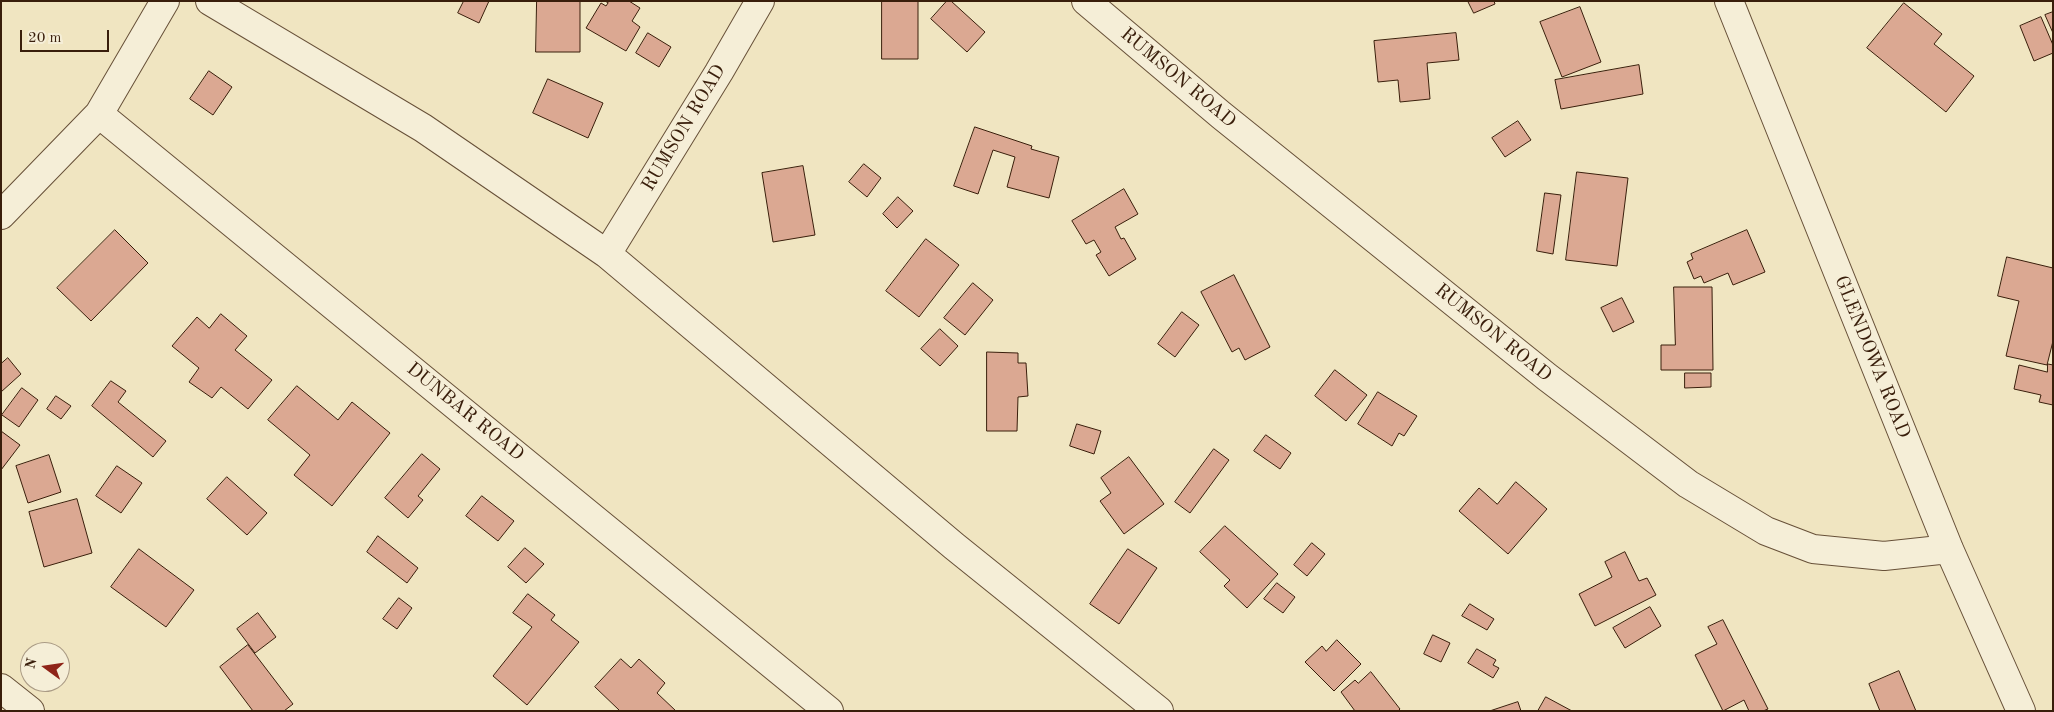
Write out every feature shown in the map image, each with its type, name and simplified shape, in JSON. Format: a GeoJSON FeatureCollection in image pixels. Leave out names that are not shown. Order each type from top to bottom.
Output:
{"type":"FeatureCollection","features":[{"type":"Feature","properties":{"kind":"street"},"geometry":{"type":"LineString","coordinates":[[1,215],[99,114],[165,1]]}},
{"type":"Feature","properties":{"kind":"street"},"geometry":{"type":"LineString","coordinates":[[210,1],[423,128],[607,254],[954,546],[1159,711]]}},
{"type":"Feature","properties":{"kind":"street","name":"RUMSON ROAD"},"geometry":{"type":"LineString","coordinates":[[607,254],[719,72],[760,1]]}},
{"type":"Feature","properties":{"kind":"street","name":"RUMSON ROAD"},"geometry":{"type":"LineString","coordinates":[[1086,1],[1221,115],[1547,377],[1688,484],[1766,531],[1813,549],[1884,556],[1949,549]]}},
{"type":"Feature","properties":{"kind":"street","name":"GLENDOWA ROAD"},"geometry":{"type":"LineString","coordinates":[[1729,1],[1949,549],[2021,711]]}},
{"type":"Feature","properties":{"kind":"street","name":"DUNBAR ROAD"},"geometry":{"type":"LineString","coordinates":[[99,114],[829,711]]}},
{"type":"Feature","properties":{"kind":"street"},"geometry":{"type":"LineString","coordinates":[[1,688],[30,711]]}},
{"type":"Feature","properties":{"kind":"building"},"geometry":{"type":"Polygon","coordinates":[[[464,1],[489,1],[479,23],[458,13],[464,1]]]}},
{"type":"Feature","properties":{"kind":"building"},"geometry":{"type":"Polygon","coordinates":[[[537,1],[580,1],[580,52],[536,52],[537,1]]]}},
{"type":"Feature","properties":{"kind":"building"},"geometry":{"type":"Polygon","coordinates":[[[605,1],[629,1],[640,8],[632,21],[640,27],[626,51],[586,28],[601,3],[606,6],[608,3],[605,1]]]}},
{"type":"Feature","properties":{"kind":"building"},"geometry":{"type":"Polygon","coordinates":[[[882,1],[918,1],[918,59],[882,59],[882,1]]]}},
{"type":"Feature","properties":{"kind":"building"},"geometry":{"type":"Polygon","coordinates":[[[947,1],[951,1],[985,32],[967,52],[931,19],[947,1]]]}},
{"type":"Feature","properties":{"kind":"building"},"geometry":{"type":"Polygon","coordinates":[[[1468,1],[1494,1],[1495,4],[1474,13],[1468,1]]]}},
{"type":"Feature","properties":{"kind":"building"},"geometry":{"type":"Polygon","coordinates":[[[1904,3],[1942,34],[1934,44],[1974,76],[1946,112],[1867,48],[1904,3]]]}},
{"type":"Feature","properties":{"kind":"building"},"geometry":{"type":"Polygon","coordinates":[[[1580,7],[1601,62],[1562,77],[1540,22],[1580,7]]]}},
{"type":"Feature","properties":{"kind":"building"},"geometry":{"type":"Polygon","coordinates":[[[2053,12],[2053,33],[2045,15],[2053,12]]]}},
{"type":"Feature","properties":{"kind":"building"},"geometry":{"type":"Polygon","coordinates":[[[2041,17],[2053,45],[2053,53],[2034,61],[2020,26],[2041,17]]]}},
{"type":"Feature","properties":{"kind":"building"},"geometry":{"type":"Polygon","coordinates":[[[648,33],[671,47],[659,67],[636,53],[648,33]]]}},
{"type":"Feature","properties":{"kind":"building"},"geometry":{"type":"Polygon","coordinates":[[[1456,33],[1459,60],[1427,63],[1430,99],[1400,102],[1398,80],[1378,82],[1374,41],[1456,33]]]}},
{"type":"Feature","properties":{"kind":"building"},"geometry":{"type":"Polygon","coordinates":[[[1639,65],[1643,94],[1561,109],[1555,80],[1639,65]]]}},
{"type":"Feature","properties":{"kind":"building"},"geometry":{"type":"Polygon","coordinates":[[[209,71],[232,87],[213,115],[190,99],[209,71]]]}},
{"type":"Feature","properties":{"kind":"building"},"geometry":{"type":"Polygon","coordinates":[[[548,79],[603,103],[588,138],[533,113],[548,79]]]}},
{"type":"Feature","properties":{"kind":"building"},"geometry":{"type":"Polygon","coordinates":[[[1518,121],[1531,140],[1505,157],[1492,138],[1518,121]]]}},
{"type":"Feature","properties":{"kind":"building"},"geometry":{"type":"Polygon","coordinates":[[[975,127],[1032,146],[1031,149],[1059,157],[1049,198],[1007,187],[1015,157],[993,150],[978,194],[954,186],[975,127]]]}},
{"type":"Feature","properties":{"kind":"building"},"geometry":{"type":"Polygon","coordinates":[[[864,164],[881,178],[867,197],[849,182],[864,164]]]}},
{"type":"Feature","properties":{"kind":"building"},"geometry":{"type":"Polygon","coordinates":[[[803,166],[815,235],[773,242],[762,173],[803,166]]]}},
{"type":"Feature","properties":{"kind":"building"},"geometry":{"type":"Polygon","coordinates":[[[1577,172],[1628,178],[1617,266],[1566,260],[1577,172]]]}},
{"type":"Feature","properties":{"kind":"building"},"geometry":{"type":"Polygon","coordinates":[[[1124,189],[1138,214],[1115,227],[1121,239],[1124,238],[1136,259],[1109,276],[1096,255],[1101,252],[1094,240],[1086,244],[1072,221],[1124,189]]]}},
{"type":"Feature","properties":{"kind":"building"},"geometry":{"type":"Polygon","coordinates":[[[1545,193],[1561,195],[1553,254],[1537,251],[1545,193]]]}},
{"type":"Feature","properties":{"kind":"building"},"geometry":{"type":"Polygon","coordinates":[[[898,197],[913,211],[897,228],[883,214],[898,197]]]}},
{"type":"Feature","properties":{"kind":"building"},"geometry":{"type":"Polygon","coordinates":[[[115,230],[148,263],[91,321],[57,288],[115,230]]]}},
{"type":"Feature","properties":{"kind":"building"},"geometry":{"type":"Polygon","coordinates":[[[1747,230],[1765,272],[1733,285],[1728,273],[1704,283],[1701,276],[1694,279],[1687,262],[1693,259],[1691,254],[1747,230]]]}},
{"type":"Feature","properties":{"kind":"building"},"geometry":{"type":"Polygon","coordinates":[[[926,239],[959,265],[919,317],[886,291],[926,239]]]}},
{"type":"Feature","properties":{"kind":"building"},"geometry":{"type":"Polygon","coordinates":[[[2007,257],[2053,268],[2053,341],[2047,365],[2006,356],[2019,301],[1998,296],[2007,257]]]}},
{"type":"Feature","properties":{"kind":"building"},"geometry":{"type":"Polygon","coordinates":[[[1234,275],[1270,347],[1245,360],[1239,348],[1232,352],[1201,292],[1234,275]]]}},
{"type":"Feature","properties":{"kind":"building"},"geometry":{"type":"Polygon","coordinates":[[[973,283],[993,300],[965,335],[944,318],[973,283]]]}},
{"type":"Feature","properties":{"kind":"building"},"geometry":{"type":"Polygon","coordinates":[[[1674,287],[1712,287],[1713,370],[1661,370],[1661,345],[1675,345],[1674,287]]]}},
{"type":"Feature","properties":{"kind":"building"},"geometry":{"type":"Polygon","coordinates":[[[1622,298],[1634,322],[1613,332],[1601,308],[1622,298]]]}},
{"type":"Feature","properties":{"kind":"building"},"geometry":{"type":"Polygon","coordinates":[[[1182,312],[1199,325],[1175,357],[1158,344],[1182,312]]]}},
{"type":"Feature","properties":{"kind":"building"},"geometry":{"type":"Polygon","coordinates":[[[221,314],[247,336],[235,350],[272,380],[248,409],[221,387],[212,398],[189,382],[199,368],[172,346],[197,317],[209,328],[221,314]]]}},
{"type":"Feature","properties":{"kind":"building"},"geometry":{"type":"Polygon","coordinates":[[[940,329],[958,346],[940,366],[921,349],[940,329]]]}},
{"type":"Feature","properties":{"kind":"building"},"geometry":{"type":"Polygon","coordinates":[[[987,352],[1018,353],[1018,363],[1026,363],[1028,396],[1018,397],[1017,431],[987,431],[987,352]]]}},
{"type":"Feature","properties":{"kind":"building"},"geometry":{"type":"Polygon","coordinates":[[[8,358],[21,374],[1,392],[1,364],[8,358]]]}},
{"type":"Feature","properties":{"kind":"building"},"geometry":{"type":"Polygon","coordinates":[[[2048,364],[2053,365],[2053,405],[2039,402],[2041,395],[2014,389],[2019,365],[2047,372],[2048,364]]]}},
{"type":"Feature","properties":{"kind":"building"},"geometry":{"type":"Polygon","coordinates":[[[1335,370],[1367,395],[1346,421],[1315,396],[1335,370]]]}},
{"type":"Feature","properties":{"kind":"building"},"geometry":{"type":"Polygon","coordinates":[[[1685,373],[1711,373],[1711,387],[1685,388],[1685,373]]]}},
{"type":"Feature","properties":{"kind":"building"},"geometry":{"type":"Polygon","coordinates":[[[111,381],[126,391],[118,402],[166,441],[153,457],[92,406],[111,381]]]}},
{"type":"Feature","properties":{"kind":"building"},"geometry":{"type":"Polygon","coordinates":[[[297,386],[338,420],[352,402],[390,433],[332,506],[294,475],[310,455],[268,420],[297,386]]]}},
{"type":"Feature","properties":{"kind":"building"},"geometry":{"type":"Polygon","coordinates":[[[22,388],[38,400],[19,427],[2,415],[22,388]]]}},
{"type":"Feature","properties":{"kind":"building"},"geometry":{"type":"Polygon","coordinates":[[[1378,392],[1417,416],[1404,436],[1399,433],[1392,446],[1358,424],[1378,392]]]}},
{"type":"Feature","properties":{"kind":"building"},"geometry":{"type":"Polygon","coordinates":[[[56,396],[71,406],[61,419],[47,409],[56,396]]]}},
{"type":"Feature","properties":{"kind":"building"},"geometry":{"type":"Polygon","coordinates":[[[1077,424],[1101,431],[1094,454],[1070,446],[1077,424]]]}},
{"type":"Feature","properties":{"kind":"building"},"geometry":{"type":"Polygon","coordinates":[[[1,431],[20,445],[1,470],[1,431]]]}},
{"type":"Feature","properties":{"kind":"building"},"geometry":{"type":"Polygon","coordinates":[[[1266,435],[1291,453],[1280,469],[1254,451],[1266,435]]]}},
{"type":"Feature","properties":{"kind":"building"},"geometry":{"type":"Polygon","coordinates":[[[1214,449],[1229,460],[1190,513],[1175,502],[1214,449]]]}},
{"type":"Feature","properties":{"kind":"building"},"geometry":{"type":"Polygon","coordinates":[[[422,454],[440,469],[418,496],[423,500],[408,518],[385,498],[422,454]]]}},
{"type":"Feature","properties":{"kind":"building"},"geometry":{"type":"Polygon","coordinates":[[[49,455],[61,492],[28,503],[16,466],[49,455]]]}},
{"type":"Feature","properties":{"kind":"building"},"geometry":{"type":"Polygon","coordinates":[[[1129,457],[1164,504],[1124,534],[1100,501],[1111,493],[1101,478],[1129,457]]]}},
{"type":"Feature","properties":{"kind":"building"},"geometry":{"type":"Polygon","coordinates":[[[117,466],[142,483],[121,513],[96,496],[117,466]]]}},
{"type":"Feature","properties":{"kind":"building"},"geometry":{"type":"Polygon","coordinates":[[[227,477],[267,513],[247,535],[207,499],[227,477]]]}},
{"type":"Feature","properties":{"kind":"building"},"geometry":{"type":"Polygon","coordinates":[[[1516,482],[1547,509],[1508,554],[1459,511],[1479,488],[1497,504],[1516,482]]]}},
{"type":"Feature","properties":{"kind":"building"},"geometry":{"type":"Polygon","coordinates":[[[482,496],[514,521],[498,541],[466,516],[482,496]]]}},
{"type":"Feature","properties":{"kind":"building"},"geometry":{"type":"Polygon","coordinates":[[[77,499],[92,553],[44,567],[29,512],[77,499]]]}},
{"type":"Feature","properties":{"kind":"building"},"geometry":{"type":"Polygon","coordinates":[[[1225,526],[1278,574],[1247,608],[1224,586],[1230,580],[1200,552],[1225,526]]]}},
{"type":"Feature","properties":{"kind":"building"},"geometry":{"type":"Polygon","coordinates":[[[378,536],[418,568],[407,583],[367,552],[378,536]]]}},
{"type":"Feature","properties":{"kind":"building"},"geometry":{"type":"Polygon","coordinates":[[[1312,543],[1325,554],[1307,576],[1294,565],[1312,543]]]}},
{"type":"Feature","properties":{"kind":"building"},"geometry":{"type":"Polygon","coordinates":[[[525,548],[544,564],[526,583],[508,567],[525,548]]]}},
{"type":"Feature","properties":{"kind":"building"},"geometry":{"type":"Polygon","coordinates":[[[139,549],[194,590],[166,627],[111,587],[139,549]]]}},
{"type":"Feature","properties":{"kind":"building"},"geometry":{"type":"Polygon","coordinates":[[[1128,549],[1157,568],[1119,624],[1090,604],[1128,549]]]}},
{"type":"Feature","properties":{"kind":"building"},"geometry":{"type":"Polygon","coordinates":[[[1625,552],[1639,581],[1647,578],[1656,595],[1595,626],[1579,594],[1612,577],[1605,562],[1625,552]]]}},
{"type":"Feature","properties":{"kind":"building"},"geometry":{"type":"Polygon","coordinates":[[[1277,583],[1295,597],[1283,613],[1264,599],[1277,583]]]}},
{"type":"Feature","properties":{"kind":"building"},"geometry":{"type":"Polygon","coordinates":[[[528,594],[555,615],[551,620],[579,642],[527,705],[493,676],[532,627],[513,613],[528,594]]]}},
{"type":"Feature","properties":{"kind":"building"},"geometry":{"type":"Polygon","coordinates":[[[399,598],[412,608],[397,629],[383,619],[399,598]]]}},
{"type":"Feature","properties":{"kind":"building"},"geometry":{"type":"Polygon","coordinates":[[[1470,604],[1494,619],[1487,630],[1462,616],[1470,604]]]}},
{"type":"Feature","properties":{"kind":"building"},"geometry":{"type":"Polygon","coordinates":[[[1650,607],[1661,626],[1625,648],[1613,628],[1650,607]]]}},
{"type":"Feature","properties":{"kind":"building"},"geometry":{"type":"Polygon","coordinates":[[[258,613],[276,637],[255,653],[237,629],[258,613]]]}},
{"type":"Feature","properties":{"kind":"building"},"geometry":{"type":"Polygon","coordinates":[[[1723,620],[1768,709],[1749,711],[1744,700],[1723,711],[1695,655],[1717,644],[1708,627],[1723,620]]]}},
{"type":"Feature","properties":{"kind":"building"},"geometry":{"type":"Polygon","coordinates":[[[1433,635],[1450,643],[1441,662],[1424,654],[1433,635]]]}},
{"type":"Feature","properties":{"kind":"building"},"geometry":{"type":"Polygon","coordinates":[[[1337,640],[1361,664],[1334,691],[1305,662],[1322,646],[1326,651],[1337,640]]]}},
{"type":"Feature","properties":{"kind":"building"},"geometry":{"type":"Polygon","coordinates":[[[248,645],[293,704],[284,711],[253,711],[220,667],[248,645]]]}},
{"type":"Feature","properties":{"kind":"building"},"geometry":{"type":"Polygon","coordinates":[[[1477,649],[1496,660],[1493,665],[1499,668],[1493,678],[1468,663],[1477,649]]]}},
{"type":"Feature","properties":{"kind":"building"},"geometry":{"type":"Polygon","coordinates":[[[621,659],[631,668],[639,659],[665,683],[657,693],[676,711],[618,711],[595,687],[621,659]]]}},
{"type":"Feature","properties":{"kind":"building"},"geometry":{"type":"Polygon","coordinates":[[[1899,671],[1916,711],[1880,711],[1869,684],[1899,671]]]}},
{"type":"Feature","properties":{"kind":"building"},"geometry":{"type":"Polygon","coordinates":[[[1371,672],[1400,709],[1398,711],[1355,711],[1341,692],[1355,680],[1358,683],[1371,672]]]}},
{"type":"Feature","properties":{"kind":"building"},"geometry":{"type":"Polygon","coordinates":[[[1546,697],[1572,711],[1538,711],[1546,697]]]}},
{"type":"Feature","properties":{"kind":"building"},"geometry":{"type":"Polygon","coordinates":[[[1518,702],[1521,711],[1490,711],[1518,702]]]}}]}
